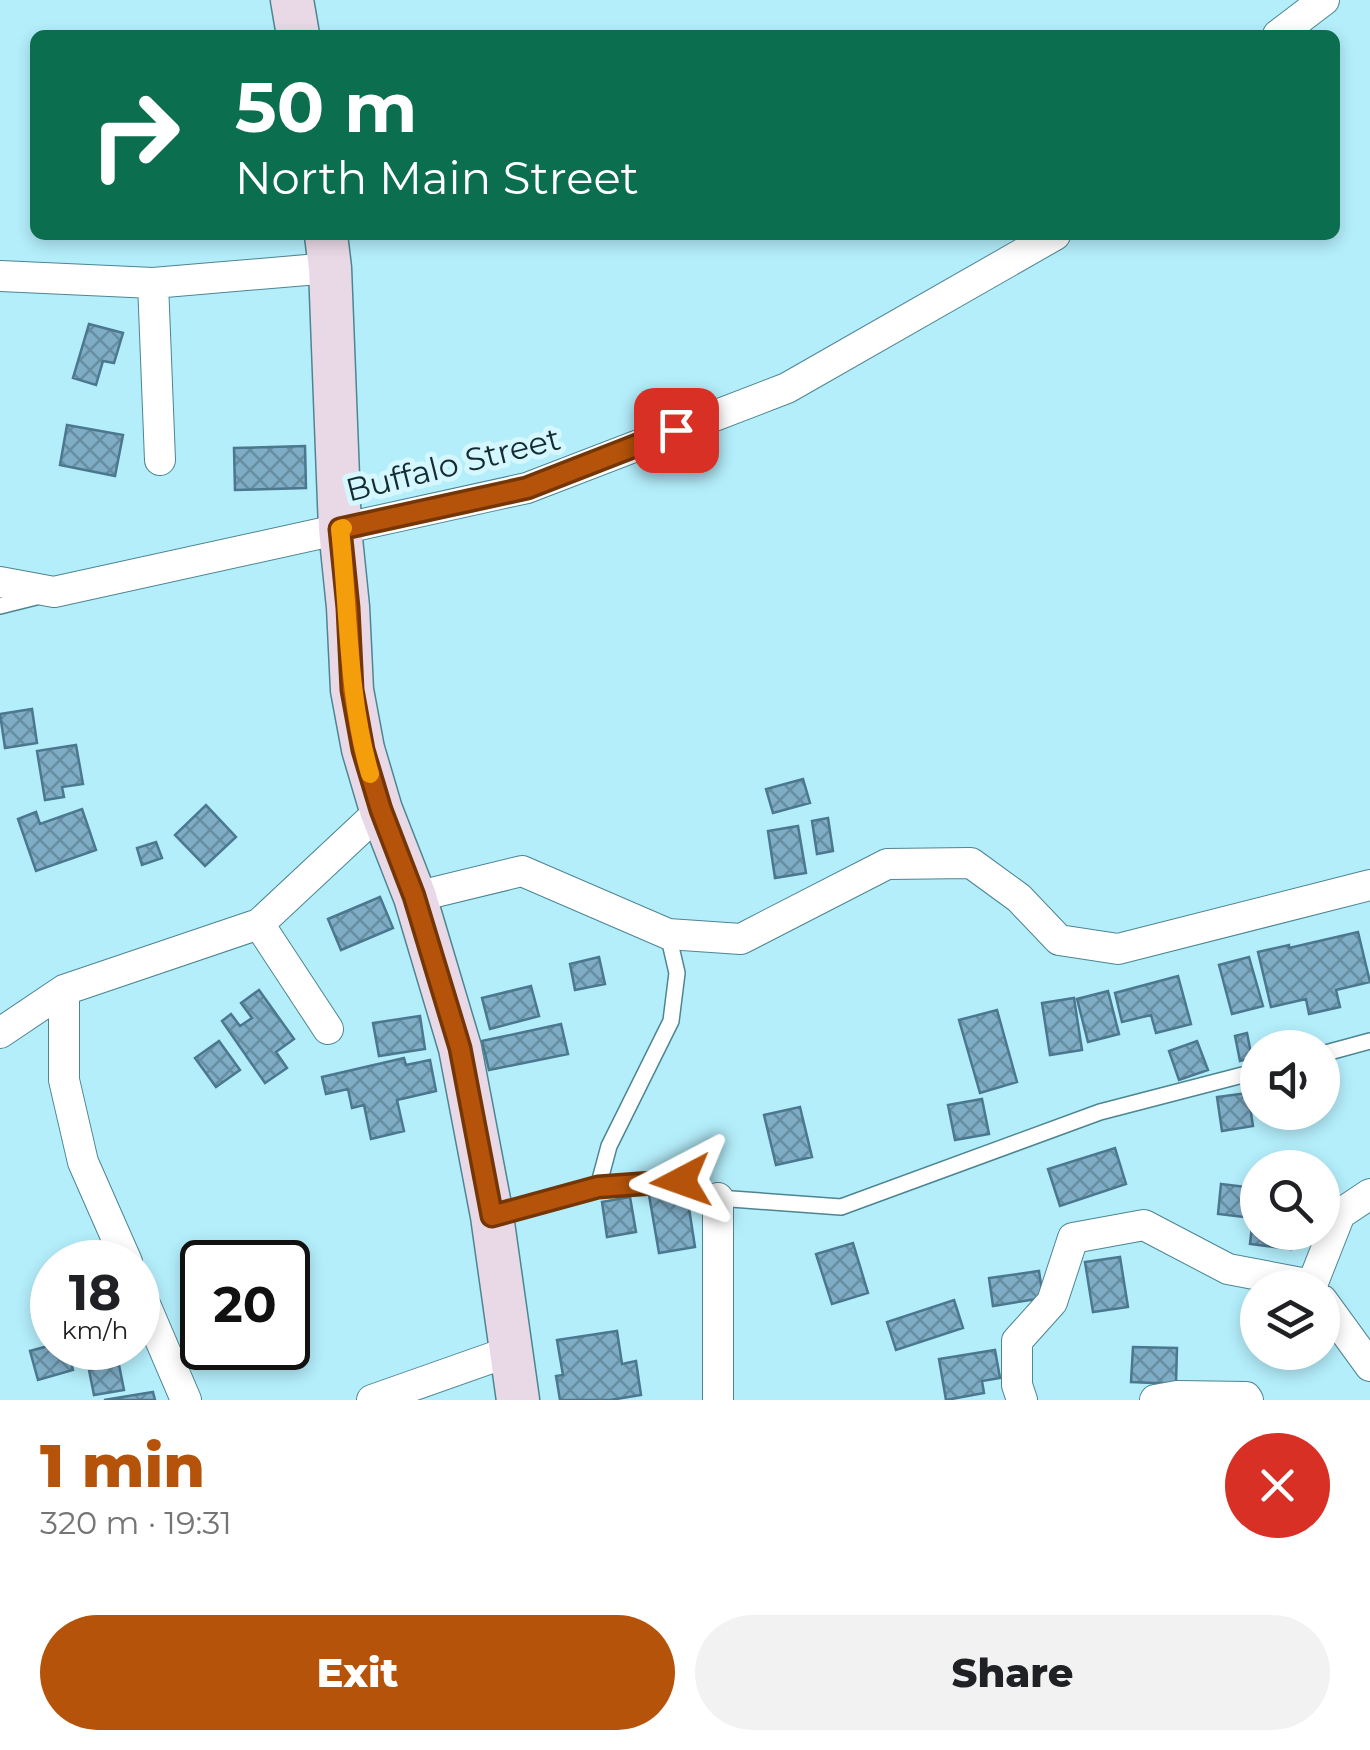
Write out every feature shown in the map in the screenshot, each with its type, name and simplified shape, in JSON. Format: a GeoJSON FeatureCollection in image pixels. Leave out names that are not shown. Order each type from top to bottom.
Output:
{"type":"FeatureCollection","features":[{"type":"Feature","properties":{"kind":"main road"},"geometry":{"type":"LineString","coordinates":[[292,0],[297,30]]}},
{"type":"Feature","properties":{"kind":"main road"},"geometry":{"type":"LineString","coordinates":[[328,252],[340,529],[352,690],[363,750],[381,810],[414,896],[460,1048],[492,1216],[518,1400]]}},
{"type":"Feature","properties":{"kind":"street"},"geometry":{"type":"LineString","coordinates":[[1285,30],[1324,0]]}},
{"type":"Feature","properties":{"kind":"street","name":"Buffalo Street"},"geometry":{"type":"LineString","coordinates":[[0,582],[54,592],[527,488],[788,388],[1046,240]]}},
{"type":"Feature","properties":{"kind":"street"},"geometry":{"type":"LineString","coordinates":[[0,276],[153,284],[328,252]]}},
{"type":"Feature","properties":{"kind":"street"},"geometry":{"type":"LineString","coordinates":[[153,284],[160,460]]}},
{"type":"Feature","properties":{"kind":"street"},"geometry":{"type":"LineString","coordinates":[[0,1033],[64,990],[259,924],[381,810]]}},
{"type":"Feature","properties":{"kind":"street"},"geometry":{"type":"LineString","coordinates":[[414,896],[522,872],[668,934],[741,939],[887,864],[971,863],[1019,898],[1058,940],[1118,948],[1370,885]]}},
{"type":"Feature","properties":{"kind":"street"},"geometry":{"type":"LineString","coordinates":[[259,924],[328,1029]]}},
{"type":"Feature","properties":{"kind":"street"},"geometry":{"type":"LineString","coordinates":[[64,990],[64,1080],[83,1162],[117,1240]]}},
{"type":"Feature","properties":{"kind":"street"},"geometry":{"type":"LineString","coordinates":[[1323,1270],[1340,1214],[1370,1194]]}},
{"type":"Feature","properties":{"kind":"street"},"geometry":{"type":"LineString","coordinates":[[718,1198],[718,1400]]}},
{"type":"Feature","properties":{"kind":"street"},"geometry":{"type":"LineString","coordinates":[[1022,1400],[1017,1385],[1017,1340],[1052,1302],[1073,1238],[1144,1224],[1240,1272]]}},
{"type":"Feature","properties":{"kind":"street"},"geometry":{"type":"LineString","coordinates":[[1340,1324],[1370,1366]]}},
{"type":"Feature","properties":{"kind":"street"},"geometry":{"type":"LineString","coordinates":[[160,1339],[186,1400]]}},
{"type":"Feature","properties":{"kind":"street"},"geometry":{"type":"LineString","coordinates":[[372,1400],[511,1352]]}},
{"type":"Feature","properties":{"kind":"street"},"geometry":{"type":"LineString","coordinates":[[1155,1400],[1177,1396],[1248,1400]]}},
{"type":"Feature","properties":{"kind":"lane"},"geometry":{"type":"LineString","coordinates":[[0,606],[54,592]]}},
{"type":"Feature","properties":{"kind":"lane"},"geometry":{"type":"LineString","coordinates":[[598,1187],[610,1146],[672,1021],[677,973],[668,934]]}},
{"type":"Feature","properties":{"kind":"lane"},"geometry":{"type":"LineString","coordinates":[[1340,1049],[1370,1041]]}},
{"type":"Feature","properties":{"kind":"lane"},"geometry":{"type":"LineString","coordinates":[[492,1216],[598,1187],[681,1181],[718,1198],[840,1206],[1100,1112],[1240,1076]]}},
{"type":"Feature","properties":{"kind":"building"},"geometry":{"type":"Polygon","coordinates":[[[89,324],[123,333],[114,363],[103,361],[96,385],[73,378],[89,324]]]}},
{"type":"Feature","properties":{"kind":"building"},"geometry":{"type":"Polygon","coordinates":[[[67,425],[123,435],[115,476],[60,465],[67,425]]]}},
{"type":"Feature","properties":{"kind":"building"},"geometry":{"type":"Polygon","coordinates":[[[305,446],[306,488],[235,490],[234,448],[305,446]]]}},
{"type":"Feature","properties":{"kind":"building"},"geometry":{"type":"Polygon","coordinates":[[[32,709],[37,743],[5,748],[0,714],[32,709]]]}},
{"type":"Feature","properties":{"kind":"building"},"geometry":{"type":"Polygon","coordinates":[[[76,745],[83,784],[62,787],[64,797],[45,800],[37,751],[76,745]]]}},
{"type":"Feature","properties":{"kind":"building"},"geometry":{"type":"Polygon","coordinates":[[[803,779],[810,803],[773,813],[766,789],[803,779]]]}},
{"type":"Feature","properties":{"kind":"building"},"geometry":{"type":"Polygon","coordinates":[[[206,805],[236,837],[205,866],[175,835],[206,805]]]}},
{"type":"Feature","properties":{"kind":"building"},"geometry":{"type":"Polygon","coordinates":[[[82,809],[96,850],[36,871],[18,819],[36,812],[40,824],[82,809]]]}},
{"type":"Feature","properties":{"kind":"building"},"geometry":{"type":"Polygon","coordinates":[[[828,818],[833,851],[817,854],[812,821],[828,818]]]}},
{"type":"Feature","properties":{"kind":"building"},"geometry":{"type":"Polygon","coordinates":[[[798,826],[806,873],[775,878],[768,831],[798,826]]]}},
{"type":"Feature","properties":{"kind":"building"},"geometry":{"type":"Polygon","coordinates":[[[156,842],[162,858],[142,865],[137,848],[156,842]]]}},
{"type":"Feature","properties":{"kind":"building"},"geometry":{"type":"Polygon","coordinates":[[[380,897],[393,928],[341,950],[328,919],[380,897]]]}},
{"type":"Feature","properties":{"kind":"building"},"geometry":{"type":"Polygon","coordinates":[[[1358,932],[1370,982],[1336,990],[1340,1007],[1309,1014],[1306,999],[1271,1007],[1258,952],[1358,932]]]}},
{"type":"Feature","properties":{"kind":"building"},"geometry":{"type":"Polygon","coordinates":[[[599,957],[605,984],[575,990],[570,964],[599,957]]]}},
{"type":"Feature","properties":{"kind":"building"},"geometry":{"type":"Polygon","coordinates":[[[1249,957],[1263,1006],[1232,1014],[1219,965],[1249,957]]]}},
{"type":"Feature","properties":{"kind":"building"},"geometry":{"type":"Polygon","coordinates":[[[1178,976],[1191,1024],[1156,1033],[1151,1015],[1122,1022],[1115,993],[1178,976]]]}},
{"type":"Feature","properties":{"kind":"building"},"geometry":{"type":"Polygon","coordinates":[[[531,986],[539,1016],[490,1029],[482,998],[531,986]]]}},
{"type":"Feature","properties":{"kind":"building"},"geometry":{"type":"Polygon","coordinates":[[[259,990],[294,1039],[276,1052],[287,1068],[265,1083],[222,1021],[231,1014],[240,1026],[252,1018],[241,1003],[259,990]]]}},
{"type":"Feature","properties":{"kind":"building"},"geometry":{"type":"Polygon","coordinates":[[[1108,991],[1119,1034],[1088,1042],[1077,999],[1108,991]]]}},
{"type":"Feature","properties":{"kind":"building"},"geometry":{"type":"Polygon","coordinates":[[[1074,998],[1082,1050],[1050,1055],[1042,1003],[1074,998]]]}},
{"type":"Feature","properties":{"kind":"building"},"geometry":{"type":"Polygon","coordinates":[[[997,1010],[1017,1082],[980,1093],[959,1020],[997,1010]]]}},
{"type":"Feature","properties":{"kind":"building"},"geometry":{"type":"Polygon","coordinates":[[[420,1016],[425,1049],[379,1056],[373,1023],[420,1016]]]}},
{"type":"Feature","properties":{"kind":"building"},"geometry":{"type":"Polygon","coordinates":[[[561,1024],[568,1054],[489,1070],[482,1041],[561,1024]]]}},
{"type":"Feature","properties":{"kind":"building"},"geometry":{"type":"Polygon","coordinates":[[[1240,1035],[1240,1061],[1235,1036],[1240,1035]]]}},
{"type":"Feature","properties":{"kind":"building"},"geometry":{"type":"Polygon","coordinates":[[[219,1041],[240,1070],[216,1087],[195,1058],[219,1041]]]}},
{"type":"Feature","properties":{"kind":"building"},"geometry":{"type":"Polygon","coordinates":[[[1197,1041],[1208,1070],[1179,1080],[1169,1051],[1197,1041]]]}},
{"type":"Feature","properties":{"kind":"building"},"geometry":{"type":"Polygon","coordinates":[[[404,1058],[406,1065],[430,1060],[436,1091],[397,1100],[404,1131],[371,1139],[364,1105],[352,1108],[348,1089],[326,1094],[322,1077],[404,1058]]]}},
{"type":"Feature","properties":{"kind":"building"},"geometry":{"type":"Polygon","coordinates":[[[1240,1094],[1240,1128],[1222,1131],[1217,1097],[1240,1094]]]}},
{"type":"Feature","properties":{"kind":"building"},"geometry":{"type":"Polygon","coordinates":[[[982,1099],[989,1134],[955,1140],[948,1105],[982,1099]]]}},
{"type":"Feature","properties":{"kind":"building"},"geometry":{"type":"Polygon","coordinates":[[[800,1107],[812,1157],[776,1165],[764,1115],[800,1107]]]}},
{"type":"Feature","properties":{"kind":"building"},"geometry":{"type":"Polygon","coordinates":[[[1115,1148],[1126,1184],[1060,1206],[1048,1169],[1115,1148]]]}},
{"type":"Feature","properties":{"kind":"building"},"geometry":{"type":"Polygon","coordinates":[[[1221,1184],[1240,1186],[1240,1217],[1218,1214],[1221,1184]]]}},
{"type":"Feature","properties":{"kind":"building"},"geometry":{"type":"Polygon","coordinates":[[[686,1189],[695,1247],[659,1253],[649,1195],[686,1189]]]}},
{"type":"Feature","properties":{"kind":"building"},"geometry":{"type":"Polygon","coordinates":[[[630,1197],[636,1232],[607,1237],[602,1202],[630,1197]]]}},
{"type":"Feature","properties":{"kind":"building"},"geometry":{"type":"Polygon","coordinates":[[[853,1243],[868,1293],[832,1304],[816,1254],[853,1243]]]}},
{"type":"Feature","properties":{"kind":"building"},"geometry":{"type":"Polygon","coordinates":[[[1120,1257],[1128,1307],[1093,1312],[1085,1262],[1120,1257]]]}},
{"type":"Feature","properties":{"kind":"building"},"geometry":{"type":"Polygon","coordinates":[[[1039,1271],[1043,1298],[993,1306],[989,1278],[1039,1271]]]}},
{"type":"Feature","properties":{"kind":"building"},"geometry":{"type":"Polygon","coordinates":[[[954,1300],[963,1328],[896,1350],[887,1322],[954,1300]]]}},
{"type":"Feature","properties":{"kind":"building"},"geometry":{"type":"Polygon","coordinates":[[[617,1331],[622,1364],[636,1361],[641,1395],[610,1400],[560,1400],[556,1376],[563,1375],[557,1340],[617,1331]]]}},
{"type":"Feature","properties":{"kind":"building"},"geometry":{"type":"Polygon","coordinates":[[[1133,1347],[1177,1348],[1176,1384],[1131,1382],[1133,1347]]]}},
{"type":"Feature","properties":{"kind":"building"},"geometry":{"type":"Polygon","coordinates":[[[995,1350],[1000,1378],[982,1381],[984,1393],[946,1400],[939,1359],[995,1350]]]}},
{"type":"Feature","properties":{"kind":"building"},"geometry":{"type":"Polygon","coordinates":[[[35,1370],[73,1370],[38,1380],[35,1370]]]}},
{"type":"Feature","properties":{"kind":"building"},"geometry":{"type":"Polygon","coordinates":[[[89,1370],[120,1370],[124,1390],[94,1395],[89,1370]]]}},
{"type":"Feature","properties":{"kind":"building"},"geometry":{"type":"Polygon","coordinates":[[[153,1392],[155,1400],[104,1400],[153,1392]]]}},
{"type":"Feature","properties":{"kind":"slow traffic"},"geometry":{"type":"LineString","coordinates":[[343,528],[340,529],[352,690],[370,774]]}},
{"type":"Feature","properties":{"kind":"route"},"geometry":{"type":"LineString","coordinates":[[676,430],[527,488],[340,529],[352,690],[363,750],[414,896],[460,1048],[492,1216],[598,1187],[681,1181]]}}]}
